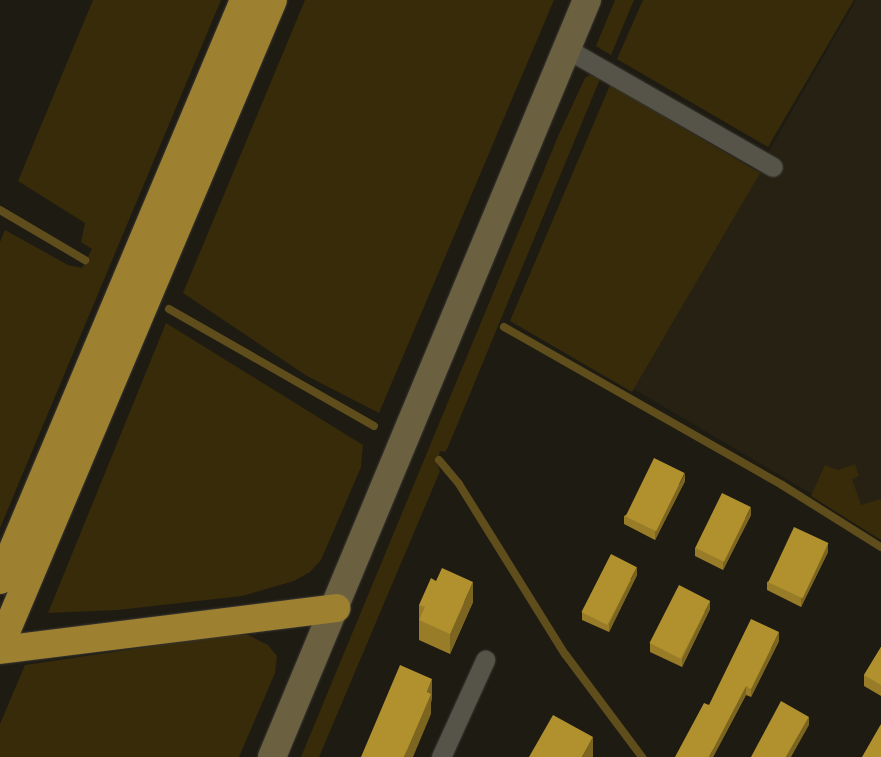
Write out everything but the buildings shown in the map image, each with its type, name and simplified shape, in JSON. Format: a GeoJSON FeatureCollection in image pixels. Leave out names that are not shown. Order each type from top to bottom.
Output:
{"type":"FeatureCollection","features":[{"type":"Feature","properties":{"kind":"highway"},"geometry":{"type":"LineString","coordinates":[[0,580],[244,0]]}},
{"type":"Feature","properties":{"kind":"highway"},"geometry":{"type":"LineString","coordinates":[[273,0],[0,648],[336,608]]}},
{"type":"Feature","properties":{"kind":"main road"},"geometry":{"type":"LineString","coordinates":[[272,757],[336,608],[586,0]]}},
{"type":"Feature","properties":{"kind":"street"},"geometry":{"type":"LineString","coordinates":[[567,49],[773,167]]}},
{"type":"Feature","properties":{"kind":"street"},"geometry":{"type":"LineString","coordinates":[[440,757],[485,660]]}},
{"type":"Feature","properties":{"kind":"shaded area"},"geometry":{"type":"Polygon","coordinates":[[[93,0],[221,0],[0,528],[0,242],[5,230],[68,265],[82,268],[92,249],[81,242],[85,223],[18,181],[93,0]]]}},
{"type":"Feature","properties":{"kind":"shaded area"},"geometry":{"type":"Polygon","coordinates":[[[305,0],[554,0],[379,413],[307,376],[183,293],[305,0]]]}},
{"type":"Feature","properties":{"kind":"shaded area"},"geometry":{"type":"Polygon","coordinates":[[[615,0],[634,0],[611,55],[596,46],[615,0]]]}},
{"type":"Feature","properties":{"kind":"shaded area"},"geometry":{"type":"Polygon","coordinates":[[[643,0],[854,0],[768,147],[617,59],[643,0]]]}},
{"type":"Feature","properties":{"kind":"shaded area"},"geometry":{"type":"Polygon","coordinates":[[[856,0],[881,0],[881,535],[632,388],[856,0]]]}},
{"type":"Feature","properties":{"kind":"shaded area"},"geometry":{"type":"Polygon","coordinates":[[[590,75],[600,79],[448,447],[445,452],[440,451],[437,464],[440,471],[319,757],[301,757],[559,134],[585,78],[590,75]]]}},
{"type":"Feature","properties":{"kind":"shaded area"},"geometry":{"type":"Polygon","coordinates":[[[610,85],[760,173],[632,392],[510,321],[610,85]]]}},
{"type":"Feature","properties":{"kind":"shaded area"},"geometry":{"type":"Polygon","coordinates":[[[166,323],[363,445],[361,467],[321,560],[310,572],[294,581],[242,596],[118,610],[48,613],[166,323]]]}},
{"type":"Feature","properties":{"kind":"shaded area"},"geometry":{"type":"Polygon","coordinates":[[[855,464],[859,476],[852,479],[861,505],[881,499],[881,540],[811,496],[825,465],[838,470],[855,464]]]}},
{"type":"Feature","properties":{"kind":"shaded area"},"geometry":{"type":"Polygon","coordinates":[[[234,634],[248,635],[268,645],[277,656],[275,673],[239,757],[0,757],[0,724],[25,665],[234,634]]]}},
{"type":"Feature","properties":{"kind":"waterway"},"geometry":{"type":"LineString","coordinates":[[0,210],[85,260]]}},
{"type":"Feature","properties":{"kind":"waterway"},"geometry":{"type":"LineString","coordinates":[[169,309],[374,426]]}},
{"type":"Feature","properties":{"kind":"waterway"},"geometry":{"type":"LineString","coordinates":[[504,327],[782,485],[881,547]]}},
{"type":"Feature","properties":{"kind":"waterway"},"geometry":{"type":"LineString","coordinates":[[439,460],[459,484],[565,654],[642,757]]}}]}
